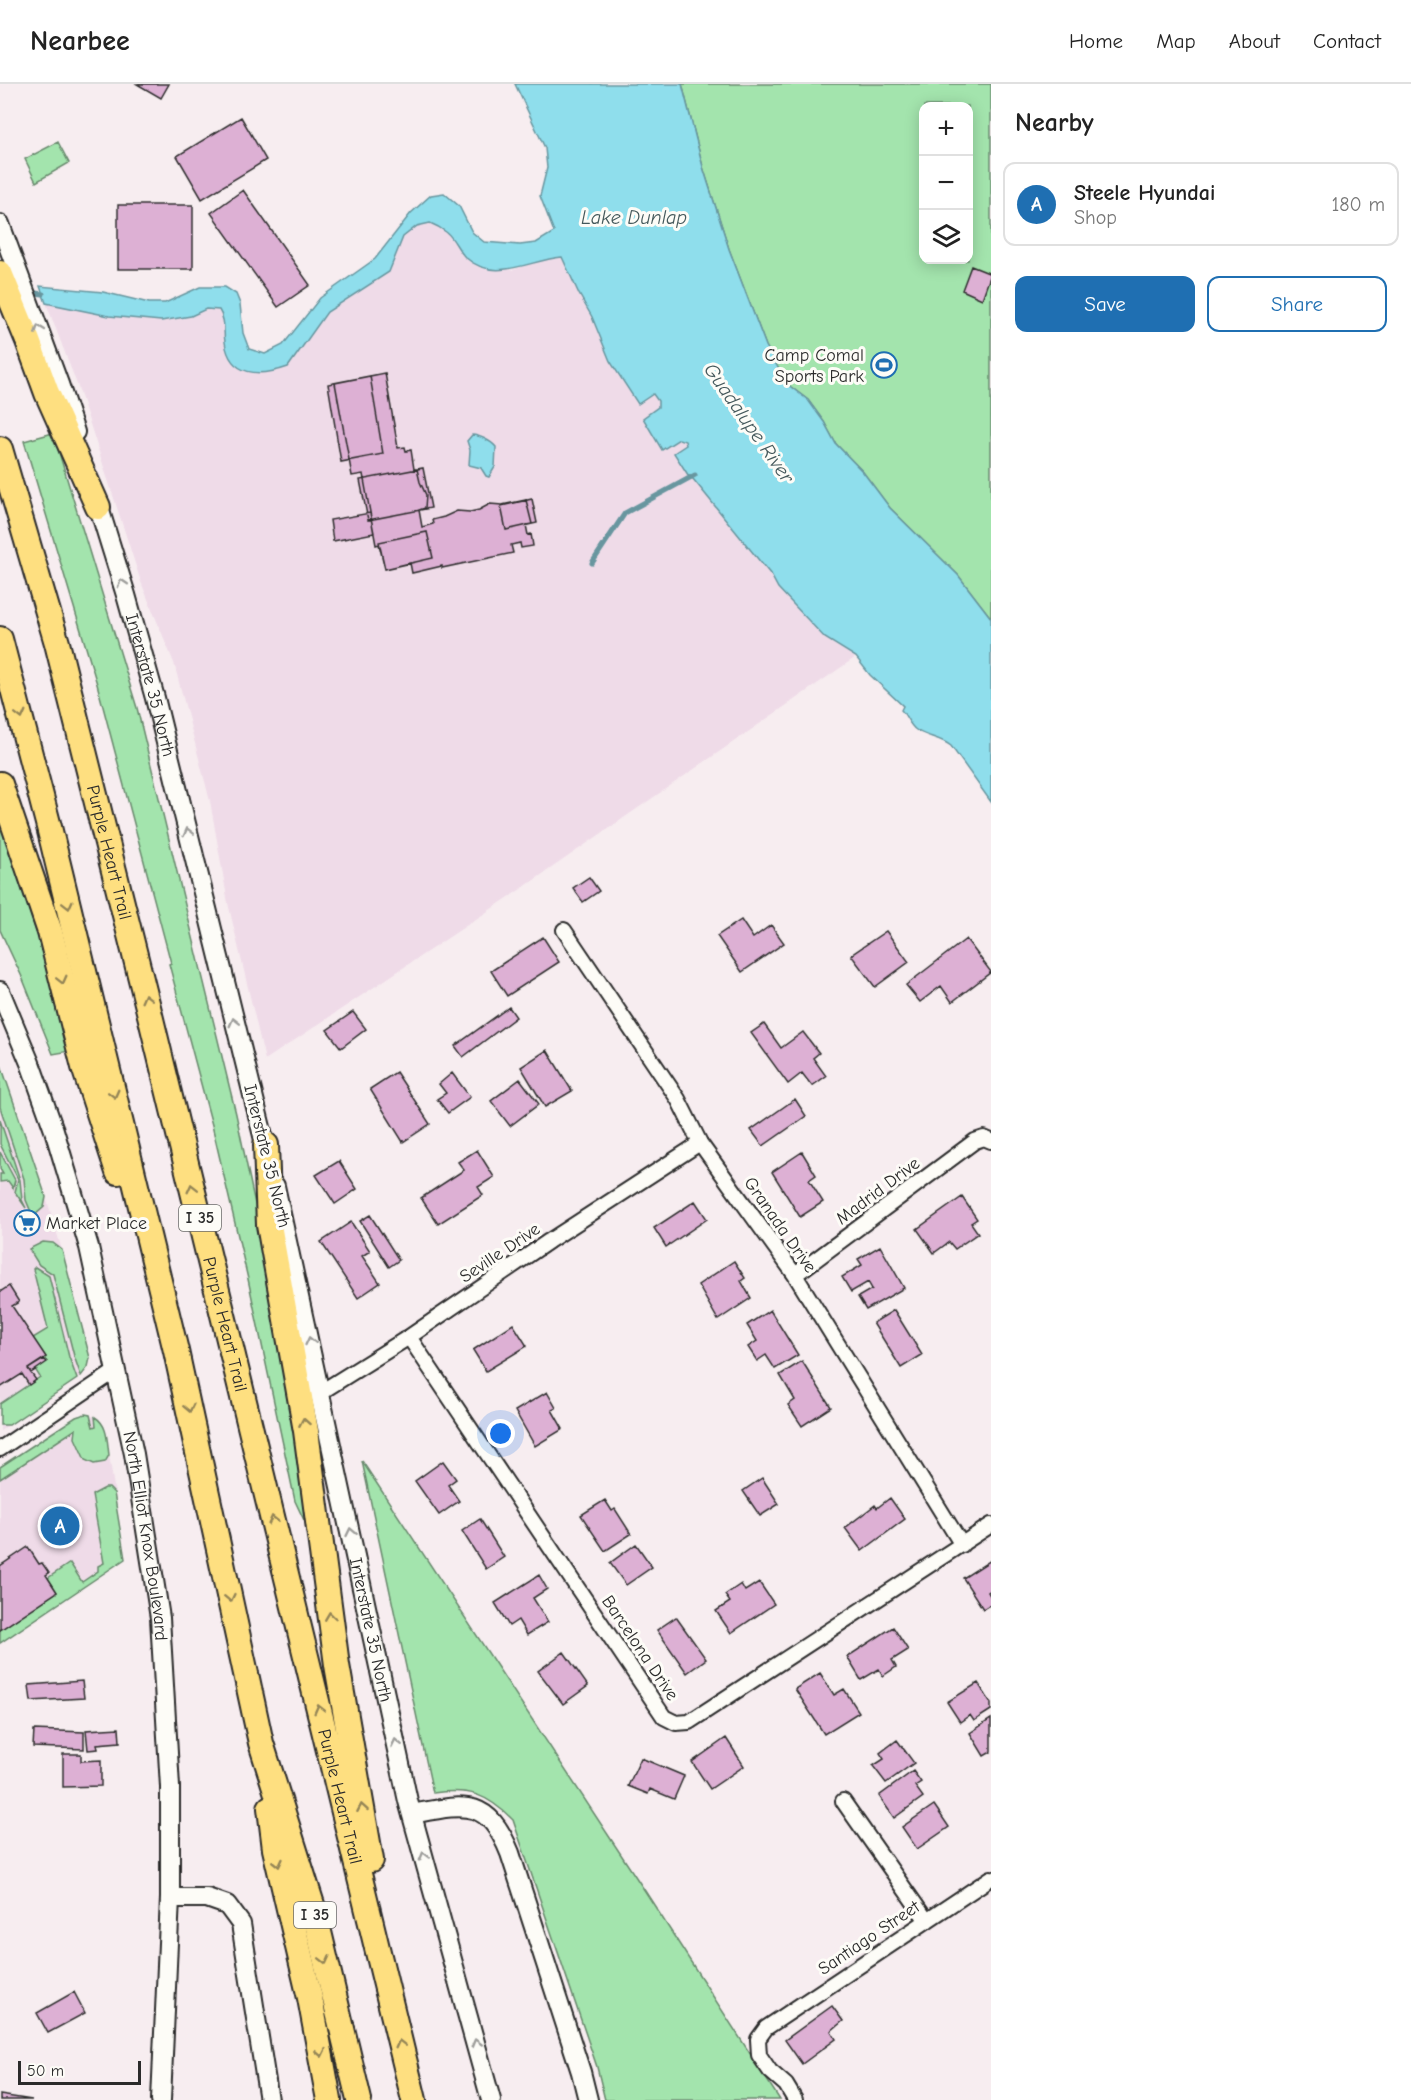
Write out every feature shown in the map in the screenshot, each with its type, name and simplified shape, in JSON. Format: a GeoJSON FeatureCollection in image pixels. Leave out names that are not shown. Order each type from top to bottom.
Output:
{"type":"FeatureCollection","features":[{"type":"Feature","properties":{"kind":"highway"},"geometry":{"type":"LineString","coordinates":[[6,264],[28,341],[53,388],[98,507]]}},
{"type":"Feature","properties":{"kind":"highway","name":"Purple Heart Trail"},"geometry":{"type":"LineString","coordinates":[[0,449],[66,678],[414,2099]]}},
{"type":"Feature","properties":{"kind":"highway","name":"I 35"},"geometry":{"type":"LineString","coordinates":[[0,639],[49,827],[176,1351],[261,1743],[314,1911],[358,2095]]}},
{"type":"Feature","properties":{"kind":"highway"},"geometry":{"type":"LineString","coordinates":[[0,784],[50,932],[84,1067],[176,1351]]}},
{"type":"Feature","properties":{"kind":"highway"},"geometry":{"type":"LineString","coordinates":[[266,1146],[269,1225],[306,1431],[337,1665],[370,1853],[387,1991]]}},
{"type":"Feature","properties":{"kind":"highway"},"geometry":{"type":"LineString","coordinates":[[261,1743],[275,1849],[310,1998],[329,2100]]}},
{"type":"Feature","properties":{"kind":"main road"},"geometry":{"type":"LineString","coordinates":[[0,224],[6,264]]}},
{"type":"Feature","properties":{"kind":"main road","name":"Interstate 35 North"},"geometry":{"type":"LineString","coordinates":[[98,507],[155,698],[266,1146],[408,1801],[491,2100]]}},
{"type":"Feature","properties":{"kind":"main road","name":"North Elliot Knox Boulevard"},"geometry":{"type":"LineString","coordinates":[[0,991],[30,1063],[71,1184],[89,1247],[138,1475],[160,1618],[170,1787],[170,1898],[161,2100]]}},
{"type":"Feature","properties":{"kind":"main road"},"geometry":{"type":"LineString","coordinates":[[412,1814],[463,1806],[480,1810],[493,1820],[502,1834],[581,2072],[588,2100]]}},
{"type":"Feature","properties":{"kind":"main road"},"geometry":{"type":"LineString","coordinates":[[170,1898],[207,1898],[227,1905],[241,1924],[269,2100]]}},
{"type":"Feature","properties":{"kind":"street","name":"Granada Drive"},"geometry":{"type":"LineString","coordinates":[[564,930],[678,1099],[700,1143],[795,1275],[962,1545]]}},
{"type":"Feature","properties":{"kind":"street","name":"Madrid Drive"},"geometry":{"type":"LineString","coordinates":[[795,1275],[975,1141],[988,1139]]}},
{"type":"Feature","properties":{"kind":"street","name":"Seville Drive"},"geometry":{"type":"LineString","coordinates":[[321,1392],[410,1337],[549,1241],[700,1143]]}},
{"type":"Feature","properties":{"kind":"street","name":"Barcelona Drive"},"geometry":{"type":"LineString","coordinates":[[410,1337],[664,1717],[669,1720],[683,1724],[689,1722],[991,1525]]}},
{"type":"Feature","properties":{"kind":"street"},"geometry":{"type":"LineString","coordinates":[[0,1449],[117,1370]]}},
{"type":"Feature","properties":{"kind":"street"},"geometry":{"type":"LineString","coordinates":[[843,1801],[927,1921]]}},
{"type":"Feature","properties":{"kind":"street","name":"Santiago Street"},"geometry":{"type":"LineString","coordinates":[[795,2100],[786,2085],[770,2072],[759,2055],[758,2039],[766,2028],[991,1878]]}},
{"type":"Feature","properties":{"kind":"shaded area"},"geometry":{"type":"Polygon","coordinates":[[[430,222],[447,232],[464,256],[512,270],[547,258],[562,257],[592,317],[610,361],[637,403],[653,393],[659,401],[662,449],[679,439],[685,441],[690,478],[771,575],[778,589],[825,638],[856,657],[524,887],[265,1060],[228,903],[210,801],[174,663],[141,582],[78,387],[46,303],[109,316],[161,321],[191,316],[206,308],[219,310],[224,319],[224,342],[288,367],[327,312],[389,272],[403,237],[417,226],[430,222]]]}},
{"type":"Feature","properties":{"kind":"shaded area","name":"Market Place"},"geometry":{"type":"Polygon","coordinates":[[[0,1062],[43,1187],[90,1358],[83,1375],[0,1431],[0,1062]]]}},
{"type":"Feature","properties":{"kind":"shaded area"},"geometry":{"type":"Polygon","coordinates":[[[85,1414],[97,1417],[105,1428],[125,1559],[0,1643],[0,1467],[76,1417],[85,1414]]]}},
{"type":"Feature","properties":{"kind":"green space","name":"Camp Comal Sports Park"},"geometry":{"type":"Polygon","coordinates":[[[682,84],[991,84],[991,618],[958,575],[890,508],[863,472],[836,444],[808,400],[787,384],[766,346],[729,249],[703,167],[682,84]]]}},
{"type":"Feature","properties":{"kind":"green space"},"geometry":{"type":"Polygon","coordinates":[[[58,142],[69,163],[36,182],[25,159],[58,142]]]}},
{"type":"Feature","properties":{"kind":"green space"},"geometry":{"type":"Polygon","coordinates":[[[53,433],[137,708],[236,1114],[272,1285],[289,1383],[307,1519],[304,1520],[295,1501],[248,1279],[212,1125],[169,964],[171,963],[97,684],[24,441],[53,433]]]}},
{"type":"Feature","properties":{"kind":"green space"},"geometry":{"type":"Polygon","coordinates":[[[0,821],[47,965],[70,1051],[53,1054],[0,930],[0,821]]]}},
{"type":"Feature","properties":{"kind":"green space"},"geometry":{"type":"Polygon","coordinates":[[[0,1062],[46,1197],[44,1207],[35,1215],[31,1212],[26,1200],[24,1179],[0,1107],[0,1062]]]}},
{"type":"Feature","properties":{"kind":"green space"},"geometry":{"type":"Polygon","coordinates":[[[0,1120],[20,1180],[22,1200],[26,1208],[15,1192],[18,1179],[0,1144],[0,1120]]]}},
{"type":"Feature","properties":{"kind":"green space"},"geometry":{"type":"Polygon","coordinates":[[[0,1152],[15,1180],[13,1188],[8,1181],[0,1182],[0,1174],[3,1174],[0,1169],[0,1152]]]}},
{"type":"Feature","properties":{"kind":"green space"},"geometry":{"type":"Polygon","coordinates":[[[43,1242],[53,1243],[62,1250],[90,1358],[88,1367],[81,1376],[53,1274],[39,1265],[29,1249],[43,1242]]]}},
{"type":"Feature","properties":{"kind":"green space"},"geometry":{"type":"Polygon","coordinates":[[[35,1267],[49,1276],[69,1357],[77,1379],[9,1425],[0,1425],[0,1404],[40,1377],[33,1366],[46,1357],[33,1338],[48,1329],[33,1269],[35,1267]]]}},
{"type":"Feature","properties":{"kind":"green space"},"geometry":{"type":"Polygon","coordinates":[[[90,1415],[93,1427],[96,1426],[95,1417],[105,1429],[109,1455],[105,1462],[94,1464],[85,1460],[75,1438],[76,1429],[0,1479],[0,1467],[76,1417],[90,1415]]]}},
{"type":"Feature","properties":{"kind":"green space"},"geometry":{"type":"Polygon","coordinates":[[[362,1461],[780,2100],[605,2100],[597,2067],[513,1820],[495,1804],[477,1795],[457,1791],[433,1793],[362,1461]]]}},
{"type":"Feature","properties":{"kind":"green space"},"geometry":{"type":"Polygon","coordinates":[[[109,1488],[114,1493],[125,1559],[0,1643],[0,1630],[57,1592],[48,1578],[70,1563],[82,1582],[98,1571],[98,1566],[104,1563],[92,1495],[109,1488]]]}},
{"type":"Feature","properties":{"kind":"water","name":"Lake Dunlap"},"geometry":{"type":"Polygon","coordinates":[[[515,84],[682,84],[703,167],[729,249],[766,346],[787,384],[808,400],[836,444],[863,472],[890,508],[958,575],[991,618],[991,802],[951,746],[914,728],[901,710],[903,706],[870,675],[856,657],[825,638],[778,588],[771,575],[690,478],[674,453],[686,445],[685,441],[679,439],[662,450],[643,418],[658,407],[658,401],[653,394],[638,404],[610,361],[592,317],[562,257],[500,270],[488,269],[476,265],[465,257],[451,237],[440,228],[430,223],[417,226],[403,237],[389,272],[327,312],[288,367],[257,373],[240,368],[228,354],[219,310],[206,309],[191,316],[161,321],[109,316],[46,303],[40,286],[103,292],[149,303],[165,303],[200,287],[225,287],[236,294],[240,304],[243,333],[249,349],[265,354],[283,345],[320,298],[375,259],[411,213],[431,195],[444,193],[459,206],[472,232],[484,242],[520,245],[536,243],[554,232],[540,196],[547,168],[545,148],[515,84]]]}},
{"type":"Feature","properties":{"kind":"water"},"geometry":{"type":"Polygon","coordinates":[[[472,435],[485,439],[496,447],[495,467],[489,477],[481,468],[469,465],[470,450],[467,441],[472,435]]]}},
{"type":"Feature","properties":{"kind":"building"},"geometry":{"type":"Polygon","coordinates":[[[137,84],[169,84],[161,98],[137,84]]]}},
{"type":"Feature","properties":{"kind":"building"},"geometry":{"type":"Polygon","coordinates":[[[241,117],[266,160],[202,199],[177,156],[241,117]]]}},
{"type":"Feature","properties":{"kind":"building"},"geometry":{"type":"Polygon","coordinates":[[[243,190],[310,285],[278,307],[211,213],[243,190]]]}},
{"type":"Feature","properties":{"kind":"building"},"geometry":{"type":"Polygon","coordinates":[[[118,205],[193,205],[193,269],[118,269],[118,205]]]}},
{"type":"Feature","properties":{"kind":"building"},"geometry":{"type":"Polygon","coordinates":[[[971,266],[991,274],[982,299],[962,290],[971,266]]]}},
{"type":"Feature","properties":{"kind":"building"},"geometry":{"type":"Polygon","coordinates":[[[385,373],[398,448],[405,447],[406,451],[411,450],[414,469],[417,469],[426,495],[425,508],[419,510],[422,527],[433,524],[432,520],[457,511],[470,512],[490,504],[502,505],[526,500],[532,524],[526,525],[528,535],[531,534],[533,546],[521,548],[520,543],[511,545],[513,553],[412,573],[410,563],[385,569],[379,544],[376,545],[363,474],[352,476],[335,383],[385,373]]]}},
{"type":"Feature","properties":{"kind":"building"},"geometry":{"type":"Polygon","coordinates":[[[370,376],[383,454],[341,462],[328,384],[370,376]]]}},
{"type":"Feature","properties":{"kind":"building"},"geometry":{"type":"Polygon","coordinates":[[[423,468],[431,508],[368,520],[360,480],[423,468]]]}},
{"type":"Feature","properties":{"kind":"building"},"geometry":{"type":"Polygon","coordinates":[[[532,499],[537,523],[506,530],[501,506],[532,499]]]}},
{"type":"Feature","properties":{"kind":"building"},"geometry":{"type":"Polygon","coordinates":[[[370,513],[374,533],[333,541],[330,520],[370,513]]]}},
{"type":"Feature","properties":{"kind":"building"},"geometry":{"type":"Polygon","coordinates":[[[427,532],[433,558],[385,569],[379,542],[427,532]]]}},
{"type":"Feature","properties":{"kind":"building"},"geometry":{"type":"Polygon","coordinates":[[[589,877],[599,891],[583,902],[573,888],[589,877]]]}},
{"type":"Feature","properties":{"kind":"building"},"geometry":{"type":"Polygon","coordinates":[[[741,920],[753,938],[771,925],[784,943],[742,972],[717,936],[741,920]]]}},
{"type":"Feature","properties":{"kind":"building"},"geometry":{"type":"Polygon","coordinates":[[[886,931],[909,962],[875,987],[851,955],[886,931]]]}},
{"type":"Feature","properties":{"kind":"building"},"geometry":{"type":"Polygon","coordinates":[[[543,937],[559,962],[507,996],[491,971],[543,937]]]}},
{"type":"Feature","properties":{"kind":"building"},"geometry":{"type":"Polygon","coordinates":[[[966,939],[991,972],[952,1002],[941,986],[920,1002],[906,985],[966,939]]]}},
{"type":"Feature","properties":{"kind":"building"},"geometry":{"type":"Polygon","coordinates":[[[509,1007],[516,1017],[463,1057],[455,1046],[509,1007]]]}},
{"type":"Feature","properties":{"kind":"building"},"geometry":{"type":"Polygon","coordinates":[[[353,1012],[366,1029],[341,1048],[327,1030],[353,1012]]]}},
{"type":"Feature","properties":{"kind":"building"},"geometry":{"type":"Polygon","coordinates":[[[764,1024],[781,1048],[803,1032],[819,1053],[813,1058],[826,1076],[812,1086],[802,1073],[788,1084],[751,1033],[764,1024]]]}},
{"type":"Feature","properties":{"kind":"building"},"geometry":{"type":"Polygon","coordinates":[[[547,1050],[572,1091],[545,1107],[521,1067],[547,1050]]]}},
{"type":"Feature","properties":{"kind":"building"},"geometry":{"type":"Polygon","coordinates":[[[396,1072],[430,1124],[403,1142],[370,1089],[396,1072]]]}},
{"type":"Feature","properties":{"kind":"building"},"geometry":{"type":"Polygon","coordinates":[[[452,1073],[470,1097],[448,1113],[437,1099],[446,1093],[439,1084],[452,1073]]]}},
{"type":"Feature","properties":{"kind":"building"},"geometry":{"type":"Polygon","coordinates":[[[520,1079],[539,1104],[510,1126],[491,1101],[520,1079]]]}},
{"type":"Feature","properties":{"kind":"building"},"geometry":{"type":"Polygon","coordinates":[[[795,1099],[806,1116],[763,1146],[751,1130],[795,1099]]]}},
{"type":"Feature","properties":{"kind":"building"},"geometry":{"type":"Polygon","coordinates":[[[477,1150],[494,1177],[478,1187],[483,1195],[438,1224],[421,1198],[464,1170],[458,1162],[477,1150]]]}},
{"type":"Feature","properties":{"kind":"building"},"geometry":{"type":"Polygon","coordinates":[[[802,1152],[816,1175],[809,1180],[823,1202],[800,1217],[772,1172],[802,1152]]]}},
{"type":"Feature","properties":{"kind":"building"},"geometry":{"type":"Polygon","coordinates":[[[339,1161],[357,1189],[335,1204],[316,1175],[339,1161]]]}},
{"type":"Feature","properties":{"kind":"building"},"geometry":{"type":"Polygon","coordinates":[[[962,1197],[977,1219],[971,1223],[978,1233],[955,1249],[949,1242],[934,1253],[917,1229],[962,1197]]]}},
{"type":"Feature","properties":{"kind":"building"},"geometry":{"type":"Polygon","coordinates":[[[695,1201],[707,1219],[666,1247],[654,1228],[695,1201]]]}},
{"type":"Feature","properties":{"kind":"building"},"geometry":{"type":"Polygon","coordinates":[[[370,1215],[399,1260],[389,1267],[360,1221],[370,1215]]]}},
{"type":"Feature","properties":{"kind":"building"},"geometry":{"type":"Polygon","coordinates":[[[351,1222],[370,1251],[362,1256],[380,1283],[358,1298],[321,1242],[351,1222]]]}},
{"type":"Feature","properties":{"kind":"building"},"geometry":{"type":"Polygon","coordinates":[[[880,1246],[904,1288],[866,1310],[858,1297],[872,1289],[868,1282],[851,1292],[842,1277],[862,1265],[858,1259],[880,1246]]]}},
{"type":"Feature","properties":{"kind":"building"},"geometry":{"type":"Polygon","coordinates":[[[734,1261],[745,1278],[741,1281],[751,1298],[718,1320],[698,1285],[734,1261]]]}},
{"type":"Feature","properties":{"kind":"building"},"geometry":{"type":"Polygon","coordinates":[[[9,1286],[19,1302],[12,1306],[46,1357],[28,1369],[36,1380],[29,1385],[22,1374],[0,1388],[0,1292],[9,1286]]]}},
{"type":"Feature","properties":{"kind":"building"},"geometry":{"type":"Polygon","coordinates":[[[770,1310],[798,1355],[775,1369],[766,1355],[757,1361],[748,1347],[757,1341],[747,1325],[770,1310]]]}},
{"type":"Feature","properties":{"kind":"building"},"geometry":{"type":"Polygon","coordinates":[[[894,1310],[922,1355],[901,1368],[873,1323],[894,1310]]]}},
{"type":"Feature","properties":{"kind":"building"},"geometry":{"type":"Polygon","coordinates":[[[513,1324],[527,1346],[486,1371],[473,1350],[513,1324]]]}},
{"type":"Feature","properties":{"kind":"building"},"geometry":{"type":"Polygon","coordinates":[[[44,1359],[47,1362],[31,1373],[28,1369],[44,1359]]]}},
{"type":"Feature","properties":{"kind":"building"},"geometry":{"type":"Polygon","coordinates":[[[802,1361],[831,1407],[802,1426],[788,1405],[795,1400],[780,1375],[802,1361]]]}},
{"type":"Feature","properties":{"kind":"building"},"geometry":{"type":"Polygon","coordinates":[[[547,1392],[556,1408],[552,1410],[563,1429],[535,1446],[515,1411],[547,1392]]]}},
{"type":"Feature","properties":{"kind":"building"},"geometry":{"type":"Polygon","coordinates":[[[443,1461],[456,1479],[448,1485],[459,1501],[439,1515],[415,1481],[443,1461]]]}},
{"type":"Feature","properties":{"kind":"building"},"geometry":{"type":"Polygon","coordinates":[[[762,1478],[779,1504],[760,1516],[743,1491],[762,1478]]]}},
{"type":"Feature","properties":{"kind":"building"},"geometry":{"type":"Polygon","coordinates":[[[890,1498],[905,1519],[862,1551],[845,1528],[875,1505],[877,1508],[890,1498]]]}},
{"type":"Feature","properties":{"kind":"building"},"geometry":{"type":"Polygon","coordinates":[[[605,1500],[612,1511],[615,1509],[631,1534],[605,1551],[581,1515],[605,1500]]]}},
{"type":"Feature","properties":{"kind":"building"},"geometry":{"type":"Polygon","coordinates":[[[480,1519],[504,1557],[486,1569],[462,1531],[480,1519]]]}},
{"type":"Feature","properties":{"kind":"building"},"geometry":{"type":"Polygon","coordinates":[[[636,1544],[652,1567],[626,1585],[610,1563],[636,1544]]]}},
{"type":"Feature","properties":{"kind":"building"},"geometry":{"type":"Polygon","coordinates":[[[28,1547],[39,1564],[42,1563],[49,1573],[46,1575],[57,1592],[0,1630],[0,1566],[28,1547]]]}},
{"type":"Feature","properties":{"kind":"building"},"geometry":{"type":"Polygon","coordinates":[[[991,1560],[991,1590],[988,1592],[991,1604],[983,1609],[963,1578],[991,1560]]]}},
{"type":"Feature","properties":{"kind":"building"},"geometry":{"type":"Polygon","coordinates":[[[539,1575],[547,1589],[533,1598],[548,1622],[527,1635],[518,1620],[509,1626],[495,1603],[539,1575]]]}},
{"type":"Feature","properties":{"kind":"building"},"geometry":{"type":"Polygon","coordinates":[[[759,1582],[774,1604],[731,1633],[716,1611],[730,1602],[725,1595],[741,1584],[745,1591],[759,1582]]]}},
{"type":"Feature","properties":{"kind":"building"},"geometry":{"type":"Polygon","coordinates":[[[676,1617],[706,1659],[687,1673],[657,1630],[676,1617]]]}},
{"type":"Feature","properties":{"kind":"building"},"geometry":{"type":"Polygon","coordinates":[[[893,1627],[908,1650],[892,1660],[896,1667],[883,1676],[879,1669],[861,1680],[847,1657],[893,1627]]]}},
{"type":"Feature","properties":{"kind":"building"},"geometry":{"type":"Polygon","coordinates":[[[564,1652],[588,1686],[563,1704],[538,1671],[564,1652]]]}},
{"type":"Feature","properties":{"kind":"building"},"geometry":{"type":"Polygon","coordinates":[[[820,1673],[834,1695],[844,1689],[859,1712],[824,1734],[795,1689],[820,1673]]]}},
{"type":"Feature","properties":{"kind":"building"},"geometry":{"type":"Polygon","coordinates":[[[82,1681],[84,1698],[31,1701],[29,1685],[82,1681]]]}},
{"type":"Feature","properties":{"kind":"building"},"geometry":{"type":"Polygon","coordinates":[[[978,1683],[991,1703],[991,1710],[974,1721],[970,1715],[960,1722],[947,1702],[978,1683]]]}},
{"type":"Feature","properties":{"kind":"building"},"geometry":{"type":"Polygon","coordinates":[[[991,1719],[991,1752],[984,1756],[970,1733],[991,1719]]]}},
{"type":"Feature","properties":{"kind":"building"},"geometry":{"type":"Polygon","coordinates":[[[119,1728],[120,1742],[97,1744],[98,1749],[88,1750],[86,1730],[119,1728]]]}},
{"type":"Feature","properties":{"kind":"building"},"geometry":{"type":"Polygon","coordinates":[[[34,1730],[84,1732],[84,1749],[33,1747],[34,1730]]]}},
{"type":"Feature","properties":{"kind":"building"},"geometry":{"type":"Polygon","coordinates":[[[726,1738],[744,1766],[710,1789],[692,1762],[726,1738]]]}},
{"type":"Feature","properties":{"kind":"building"},"geometry":{"type":"Polygon","coordinates":[[[897,1740],[914,1763],[886,1783],[873,1766],[884,1759],[880,1753],[897,1740]]]}},
{"type":"Feature","properties":{"kind":"building"},"geometry":{"type":"Polygon","coordinates":[[[63,1754],[81,1754],[81,1761],[101,1760],[101,1786],[63,1787],[63,1754]]]}},
{"type":"Feature","properties":{"kind":"building"},"geometry":{"type":"Polygon","coordinates":[[[641,1758],[684,1776],[674,1799],[650,1789],[648,1794],[628,1786],[641,1758]]]}},
{"type":"Feature","properties":{"kind":"building"},"geometry":{"type":"Polygon","coordinates":[[[913,1771],[921,1782],[915,1786],[923,1797],[894,1818],[879,1796],[913,1771]]]}},
{"type":"Feature","properties":{"kind":"building"},"geometry":{"type":"Polygon","coordinates":[[[934,1805],[949,1827],[917,1849],[902,1827],[934,1805]]]}},
{"type":"Feature","properties":{"kind":"building"},"geometry":{"type":"Polygon","coordinates":[[[74,1992],[85,2013],[48,2033],[37,2013],[74,1992]]]}},
{"type":"Feature","properties":{"kind":"building"},"geometry":{"type":"Polygon","coordinates":[[[832,2006],[843,2021],[831,2031],[836,2039],[802,2064],[785,2040],[832,2006]]]}},
{"type":"Feature","properties":{"kind":"building"},"geometry":{"type":"Polygon","coordinates":[[[0,2095],[32,2100],[0,2100],[0,2095]]]}},
{"type":"Feature","properties":{"kind":"waterway"},"geometry":{"type":"LineString","coordinates":[[28,292],[43,294]]}},
{"type":"Feature","properties":{"kind":"waterway"},"geometry":{"type":"LineString","coordinates":[[592,563],[625,513],[695,475]]}},
{"type":"Feature","properties":{"kind":"place","name":"Camp Comal Sports Park"},"geometry":{"type":"Point","coordinates":[884,365]}},
{"type":"Feature","properties":{"kind":"place","name":"Market Place"},"geometry":{"type":"Point","coordinates":[27,1223]}},
{"type":"Feature","properties":{"kind":"place","name":"Steele Hyundai"},"geometry":{"type":"Point","coordinates":[60,1526]}},
{"type":"Feature","properties":{"kind":"water label","name":"Guadalupe River"},"geometry":{"type":"Point","coordinates":[749,423]}}]}
